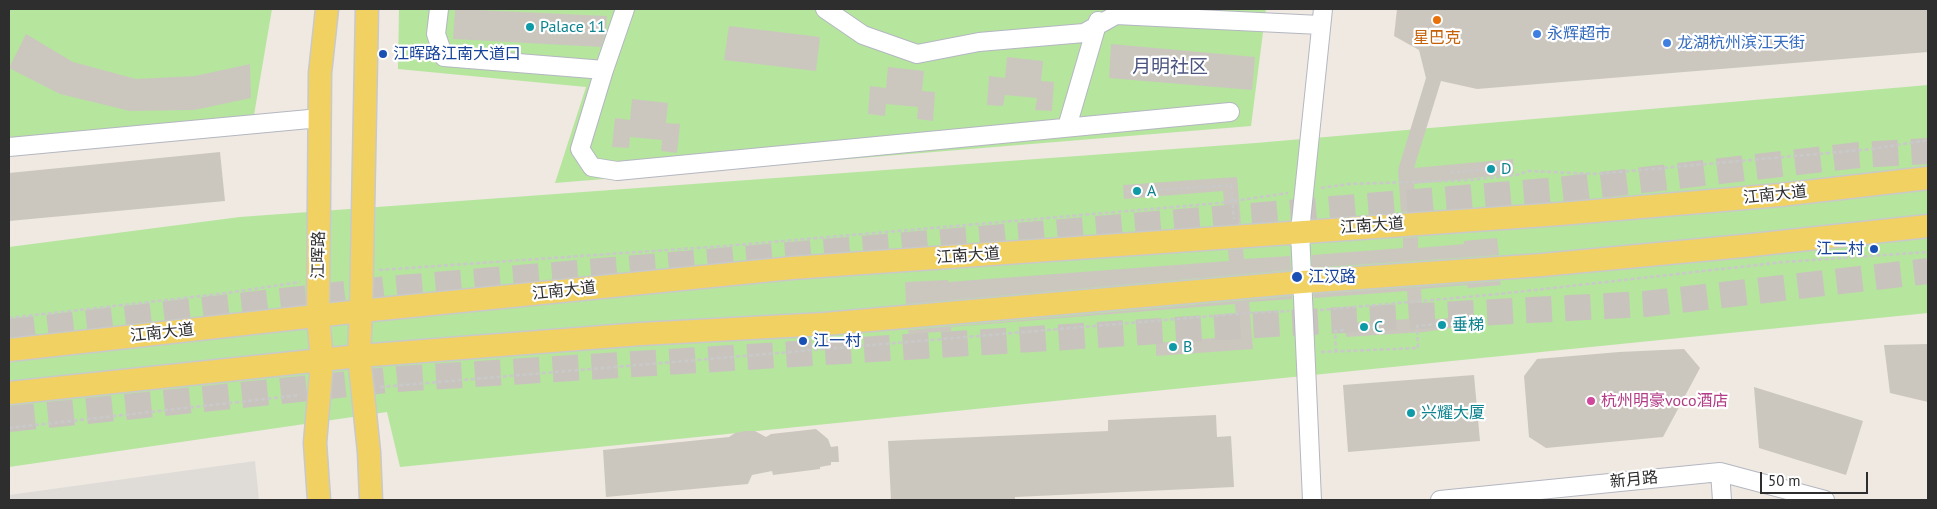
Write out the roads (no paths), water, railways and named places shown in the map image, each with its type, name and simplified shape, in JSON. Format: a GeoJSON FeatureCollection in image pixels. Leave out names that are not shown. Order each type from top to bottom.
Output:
{"type":"FeatureCollection","features":[{"type":"Feature","properties":{"kind":"main road","name":"江晖路"},"geometry":{"type":"LineString","coordinates":[[319,500],[315,444],[322,361],[318,316],[320,73],[327,9]]}},
{"type":"Feature","properties":{"kind":"main road"},"geometry":{"type":"LineString","coordinates":[[367,9],[361,311],[358,356],[371,500]]}},
{"type":"Feature","properties":{"kind":"main road","name":"江南大道"},"geometry":{"type":"LineString","coordinates":[[9,350],[361,311],[792,268],[1560,214],[1780,195],[1928,178]]}},
{"type":"Feature","properties":{"kind":"main road"},"geometry":{"type":"LineString","coordinates":[[9,393],[358,356],[641,334],[824,324],[1302,282],[1641,256],[1928,226]]}},
{"type":"Feature","properties":{"kind":"street"},"geometry":{"type":"LineString","coordinates":[[439,9],[436,34],[444,57],[604,70]]}},
{"type":"Feature","properties":{"kind":"street"},"geometry":{"type":"LineString","coordinates":[[625,9],[580,149],[592,167],[617,171],[1230,112]]}},
{"type":"Feature","properties":{"kind":"street"},"geometry":{"type":"LineString","coordinates":[[825,9],[863,36],[917,54],[979,42],[1084,33],[1116,15],[1321,17],[1300,231],[1312,500]]}},
{"type":"Feature","properties":{"kind":"street"},"geometry":{"type":"LineString","coordinates":[[1067,127],[1103,9]]}},
{"type":"Feature","properties":{"kind":"street"},"geometry":{"type":"LineString","coordinates":[[9,147],[320,118]]}},
{"type":"Feature","properties":{"kind":"street"},"geometry":{"type":"LineString","coordinates":[[1720,472],[1722,500]]}},
{"type":"Feature","properties":{"kind":"street","name":"新月路"},"geometry":{"type":"LineString","coordinates":[[1440,500],[1720,472],[1825,500]]}},
{"type":"Feature","properties":{"kind":"tunnel"},"geometry":{"type":"LineString","coordinates":[[9,332],[388,289],[1557,190],[1859,155],[1928,151]]}},
{"type":"Feature","properties":{"kind":"tunnel"},"geometry":{"type":"LineString","coordinates":[[9,419],[397,379],[1288,323],[1645,304],[1928,271]]}},
{"type":"Feature","properties":{"kind":"place","name":"星巴克"},"geometry":{"type":"Point","coordinates":[1437,20]}},
{"type":"Feature","properties":{"kind":"place","name":"Palace 11"},"geometry":{"type":"Point","coordinates":[530,27]}},
{"type":"Feature","properties":{"kind":"place","name":"永辉超市"},"geometry":{"type":"Point","coordinates":[1537,34]}},
{"type":"Feature","properties":{"kind":"place","name":"龙湖杭州滨江天街"},"geometry":{"type":"Point","coordinates":[1667,43]}},
{"type":"Feature","properties":{"kind":"place","name":"江晖路江南大道口"},"geometry":{"type":"Point","coordinates":[383,54]}},
{"type":"Feature","properties":{"kind":"place","name":"D"},"geometry":{"type":"Point","coordinates":[1491,169]}},
{"type":"Feature","properties":{"kind":"place","name":"A"},"geometry":{"type":"Point","coordinates":[1137,191]}},
{"type":"Feature","properties":{"kind":"place","name":"江二村"},"geometry":{"type":"Point","coordinates":[1874,249]}},
{"type":"Feature","properties":{"kind":"place","name":"江汉路"},"geometry":{"type":"Point","coordinates":[1297,277]}},
{"type":"Feature","properties":{"kind":"place","name":"垂梯"},"geometry":{"type":"Point","coordinates":[1442,325]}},
{"type":"Feature","properties":{"kind":"place","name":"C"},"geometry":{"type":"Point","coordinates":[1364,327]}},
{"type":"Feature","properties":{"kind":"place","name":"江一村"},"geometry":{"type":"Point","coordinates":[803,341]}},
{"type":"Feature","properties":{"kind":"place","name":"B"},"geometry":{"type":"Point","coordinates":[1173,347]}},
{"type":"Feature","properties":{"kind":"place","name":"杭州明豪voco酒店"},"geometry":{"type":"Point","coordinates":[1591,401]}},
{"type":"Feature","properties":{"kind":"place","name":"兴耀大厦"},"geometry":{"type":"Point","coordinates":[1411,413]}},
{"type":"Feature","properties":{"kind":"district","name":"月明社区"},"geometry":{"type":"Point","coordinates":[1170,68]}}]}
